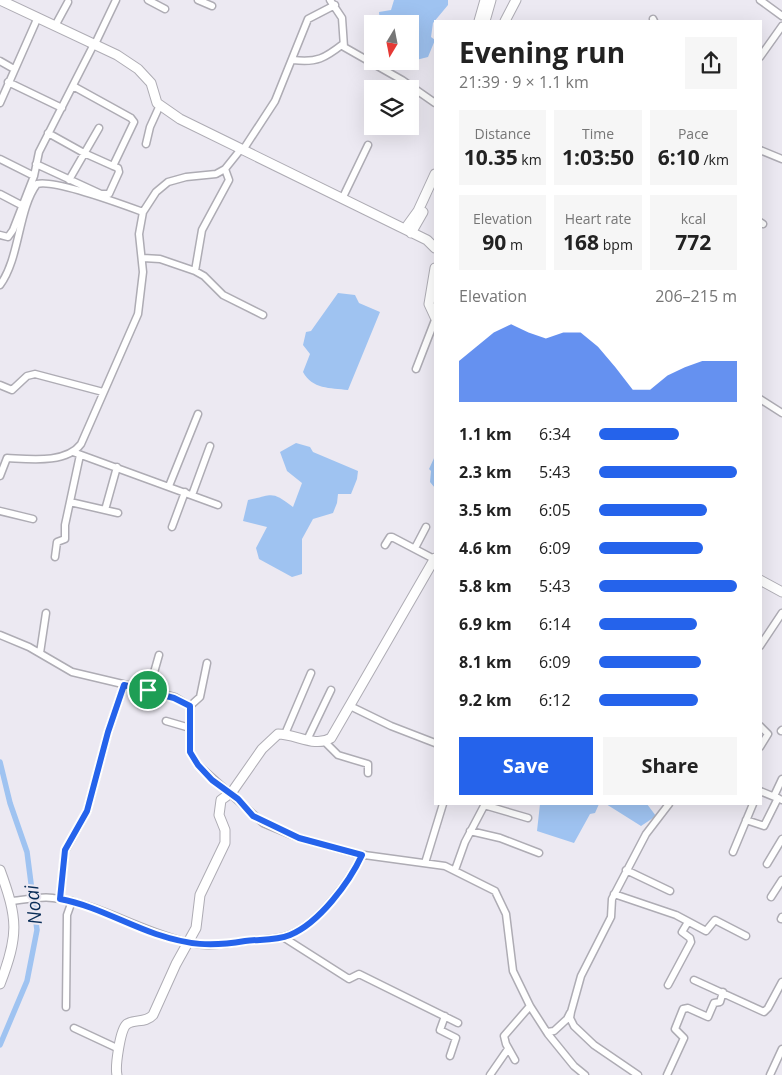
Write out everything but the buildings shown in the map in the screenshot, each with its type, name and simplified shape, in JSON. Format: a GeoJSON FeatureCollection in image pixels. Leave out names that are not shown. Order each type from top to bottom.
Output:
{"type":"FeatureCollection","features":[{"type":"Feature","properties":{"kind":"street"},"geometry":{"type":"LineString","coordinates":[[0,235],[11,235],[34,176],[36,164],[48,133],[116,0]]}},
{"type":"Feature","properties":{"kind":"street"},"geometry":{"type":"LineString","coordinates":[[148,0],[164,9]]}},
{"type":"Feature","properties":{"kind":"street"},"geometry":{"type":"LineString","coordinates":[[198,0],[212,6]]}},
{"type":"Feature","properties":{"kind":"street"},"geometry":{"type":"LineString","coordinates":[[479,20],[485,0]]}},
{"type":"Feature","properties":{"kind":"street"},"geometry":{"type":"LineString","coordinates":[[485,20],[491,0]]}},
{"type":"Feature","properties":{"kind":"street"},"geometry":{"type":"LineString","coordinates":[[506,20],[516,0]]}},
{"type":"Feature","properties":{"kind":"street"},"geometry":{"type":"LineString","coordinates":[[760,0],[782,16]]}},
{"type":"Feature","properties":{"kind":"street"},"geometry":{"type":"LineString","coordinates":[[1,2],[38,17],[117,55],[146,76],[160,105],[180,119],[343,197],[427,240],[434,247]]}},
{"type":"Feature","properties":{"kind":"street"},"geometry":{"type":"LineString","coordinates":[[55,26],[68,2]]}},
{"type":"Feature","properties":{"kind":"street"},"geometry":{"type":"LineString","coordinates":[[0,476],[3,458],[46,458],[73,452],[81,444],[138,314],[143,272],[139,234],[143,212],[156,192],[168,182],[186,176],[209,176],[225,169],[242,150],[275,101],[310,17],[333,2],[342,18],[343,44],[347,49],[402,80],[434,102]]}},
{"type":"Feature","properties":{"kind":"street"},"geometry":{"type":"LineString","coordinates":[[0,103],[38,17]]}},
{"type":"Feature","properties":{"kind":"street"},"geometry":{"type":"LineString","coordinates":[[762,54],[782,26]]}},
{"type":"Feature","properties":{"kind":"street"},"geometry":{"type":"LineString","coordinates":[[293,60],[310,62],[326,57],[343,44]]}},
{"type":"Feature","properties":{"kind":"street"},"geometry":{"type":"LineString","coordinates":[[0,62],[14,69]]}},
{"type":"Feature","properties":{"kind":"street"},"geometry":{"type":"LineString","coordinates":[[8,82],[62,108]]}},
{"type":"Feature","properties":{"kind":"street"},"geometry":{"type":"LineString","coordinates":[[73,86],[131,118],[134,122],[114,166]]}},
{"type":"Feature","properties":{"kind":"street"},"geometry":{"type":"LineString","coordinates":[[146,144],[150,127],[160,105]]}},
{"type":"Feature","properties":{"kind":"street"},"geometry":{"type":"LineString","coordinates":[[70,180],[100,128]]}},
{"type":"Feature","properties":{"kind":"street"},"geometry":{"type":"LineString","coordinates":[[36,164],[107,195],[119,172],[118,168],[84,153],[48,133]]}},
{"type":"Feature","properties":{"kind":"street"},"geometry":{"type":"LineString","coordinates":[[343,197],[368,145]]}},
{"type":"Feature","properties":{"kind":"street"},"geometry":{"type":"LineString","coordinates":[[762,151],[782,159]]}},
{"type":"Feature","properties":{"kind":"street"},"geometry":{"type":"LineString","coordinates":[[0,159],[34,176]]}},
{"type":"Feature","properties":{"kind":"street"},"geometry":{"type":"LineString","coordinates":[[195,271],[202,230],[229,180],[225,169]]}},
{"type":"Feature","properties":{"kind":"street"},"geometry":{"type":"LineString","coordinates":[[408,231],[434,176]]}},
{"type":"Feature","properties":{"kind":"street"},"geometry":{"type":"LineString","coordinates":[[0,285],[10,268],[26,212],[37,184],[42,183],[73,190],[143,212]]}},
{"type":"Feature","properties":{"kind":"street"},"geometry":{"type":"LineString","coordinates":[[408,231],[434,190]]}},
{"type":"Feature","properties":{"kind":"street"},"geometry":{"type":"LineString","coordinates":[[0,194],[23,206]]}},
{"type":"Feature","properties":{"kind":"street"},"geometry":{"type":"LineString","coordinates":[[143,258],[160,259],[195,271],[204,276],[223,296],[263,315]]}},
{"type":"Feature","properties":{"kind":"street"},"geometry":{"type":"LineString","coordinates":[[434,274],[429,304],[434,316]]}},
{"type":"Feature","properties":{"kind":"street"},"geometry":{"type":"LineString","coordinates":[[416,370],[434,322]]}},
{"type":"Feature","properties":{"kind":"street"},"geometry":{"type":"LineString","coordinates":[[0,385],[12,390],[27,376],[42,374],[104,392]]}},
{"type":"Feature","properties":{"kind":"street"},"geometry":{"type":"LineString","coordinates":[[762,400],[782,413]]}},
{"type":"Feature","properties":{"kind":"street"},"geometry":{"type":"LineString","coordinates":[[169,486],[198,414]]}},
{"type":"Feature","properties":{"kind":"street"},"geometry":{"type":"LineString","coordinates":[[192,495],[210,446]]}},
{"type":"Feature","properties":{"kind":"street"},"geometry":{"type":"LineString","coordinates":[[73,452],[218,505]]}},
{"type":"Feature","properties":{"kind":"street"},"geometry":{"type":"LineString","coordinates":[[55,556],[57,542],[64,539],[80,455]]}},
{"type":"Feature","properties":{"kind":"street"},"geometry":{"type":"LineString","coordinates":[[105,510],[117,467]]}},
{"type":"Feature","properties":{"kind":"street"},"geometry":{"type":"LineString","coordinates":[[172,527],[185,492]]}},
{"type":"Feature","properties":{"kind":"street"},"geometry":{"type":"LineString","coordinates":[[70,502],[118,513]]}},
{"type":"Feature","properties":{"kind":"street"},"geometry":{"type":"LineString","coordinates":[[0,511],[33,519]]}},
{"type":"Feature","properties":{"kind":"street"},"geometry":{"type":"LineString","coordinates":[[415,548],[426,527]]}},
{"type":"Feature","properties":{"kind":"street"},"geometry":{"type":"LineString","coordinates":[[385,545],[390,537],[392,537],[434,558]]}},
{"type":"Feature","properties":{"kind":"street"},"geometry":{"type":"LineString","coordinates":[[324,742],[339,727],[434,560]]}},
{"type":"Feature","properties":{"kind":"street"},"geometry":{"type":"LineString","coordinates":[[762,581],[782,592]]}},
{"type":"Feature","properties":{"kind":"street"},"geometry":{"type":"LineString","coordinates":[[40,654],[46,613]]}},
{"type":"Feature","properties":{"kind":"street"},"geometry":{"type":"LineString","coordinates":[[762,643],[782,613]]}},
{"type":"Feature","properties":{"kind":"street"},"geometry":{"type":"LineString","coordinates":[[0,635],[72,672],[150,690],[190,706]]}},
{"type":"Feature","properties":{"kind":"street"},"geometry":{"type":"LineString","coordinates":[[150,690],[159,655]]}},
{"type":"Feature","properties":{"kind":"street"},"geometry":{"type":"LineString","coordinates":[[207,663],[200,697],[190,706],[190,752],[198,765],[263,823],[299,838],[362,855],[425,863],[455,870],[495,891],[506,914],[513,971],[530,1006],[547,1032],[574,1066],[585,1075]]}},
{"type":"Feature","properties":{"kind":"street"},"geometry":{"type":"LineString","coordinates":[[285,734],[311,673]]}},
{"type":"Feature","properties":{"kind":"street"},"geometry":{"type":"LineString","coordinates":[[60,899],[65,850],[87,811],[108,732],[124,685]]}},
{"type":"Feature","properties":{"kind":"street"},"geometry":{"type":"LineString","coordinates":[[307,740],[331,690]]}},
{"type":"Feature","properties":{"kind":"street"},"geometry":{"type":"LineString","coordinates":[[350,706],[391,726],[434,743]]}},
{"type":"Feature","properties":{"kind":"street"},"geometry":{"type":"LineString","coordinates":[[166,721],[190,728]]}},
{"type":"Feature","properties":{"kind":"street"},"geometry":{"type":"LineString","coordinates":[[762,728],[768,734],[762,744]]}},
{"type":"Feature","properties":{"kind":"street"},"geometry":{"type":"LineString","coordinates":[[117,1075],[116,1066],[124,1027],[128,1023],[149,1019],[153,1015],[176,964],[196,928],[200,895],[225,843],[225,830],[218,808],[222,800],[230,793],[273,737],[285,734],[324,742],[338,756],[368,764],[368,773]]}},
{"type":"Feature","properties":{"kind":"street"},"geometry":{"type":"LineString","coordinates":[[746,820],[764,826],[778,798],[782,779]]}},
{"type":"Feature","properties":{"kind":"street"},"geometry":{"type":"LineString","coordinates":[[762,792],[778,798]]}},
{"type":"Feature","properties":{"kind":"street"},"geometry":{"type":"LineString","coordinates":[[425,863],[443,805]]}},
{"type":"Feature","properties":{"kind":"street"},"geometry":{"type":"LineString","coordinates":[[455,870],[470,831],[484,805]]}},
{"type":"Feature","properties":{"kind":"street"},"geometry":{"type":"LineString","coordinates":[[488,805],[528,818]]}},
{"type":"Feature","properties":{"kind":"street"},"geometry":{"type":"LineString","coordinates":[[547,1032],[554,1031],[567,1019],[581,976],[611,917],[614,894],[646,834],[668,805]]}},
{"type":"Feature","properties":{"kind":"street"},"geometry":{"type":"LineString","coordinates":[[733,852],[753,805]]}},
{"type":"Feature","properties":{"kind":"street"},"geometry":{"type":"LineString","coordinates":[[470,831],[500,838],[538,853]]}},
{"type":"Feature","properties":{"kind":"street"},"geometry":{"type":"LineString","coordinates":[[767,864],[782,839]]}},
{"type":"Feature","properties":{"kind":"street"},"geometry":{"type":"LineString","coordinates":[[12,901],[51,897],[72,901],[156,934],[189,943],[222,946],[291,935],[311,921],[341,890],[362,855]]}},
{"type":"Feature","properties":{"kind":"street"},"geometry":{"type":"LineString","coordinates":[[0,870],[12,901],[14,943],[0,984]]}},
{"type":"Feature","properties":{"kind":"street"},"geometry":{"type":"LineString","coordinates":[[626,870],[670,892]]}},
{"type":"Feature","properties":{"kind":"street"},"geometry":{"type":"LineString","coordinates":[[771,897],[782,880]]}},
{"type":"Feature","properties":{"kind":"street"},"geometry":{"type":"LineString","coordinates":[[614,894],[644,903],[706,931],[717,920],[746,936]]}},
{"type":"Feature","properties":{"kind":"street"},"geometry":{"type":"LineString","coordinates":[[66,1007],[67,915],[72,901]]}},
{"type":"Feature","properties":{"kind":"street"},"geometry":{"type":"LineString","coordinates":[[668,985],[691,942],[690,938],[682,932],[688,922]]}},
{"type":"Feature","properties":{"kind":"street"},"geometry":{"type":"LineString","coordinates":[[283,937],[349,979],[359,974],[458,1023]]}},
{"type":"Feature","properties":{"kind":"street"},"geometry":{"type":"LineString","coordinates":[[694,980],[764,1012],[782,982]]}},
{"type":"Feature","properties":{"kind":"street"},"geometry":{"type":"LineString","coordinates":[[667,1075],[684,1038],[674,1029],[683,1009],[688,1008],[708,1018],[714,1004],[720,1002],[723,992]]}},
{"type":"Feature","properties":{"kind":"street"},"geometry":{"type":"LineString","coordinates":[[515,1060],[504,1036],[530,1006]]}},
{"type":"Feature","properties":{"kind":"street"},"geometry":{"type":"LineString","coordinates":[[570,1012],[570,1018],[574,1026],[594,1045],[638,1075]]}},
{"type":"Feature","properties":{"kind":"street"},"geometry":{"type":"LineString","coordinates":[[445,1016],[440,1030],[456,1038],[450,1056]]}},
{"type":"Feature","properties":{"kind":"street"},"geometry":{"type":"LineString","coordinates":[[74,1028],[119,1049]]}},
{"type":"Feature","properties":{"kind":"street"},"geometry":{"type":"LineString","coordinates":[[490,1075],[508,1048]]}},
{"type":"Feature","properties":{"kind":"street"},"geometry":{"type":"LineString","coordinates":[[770,1075],[782,1049]]}},
{"type":"Feature","properties":{"kind":"water"},"geometry":{"type":"Polygon","coordinates":[[[394,0],[448,0],[448,5],[434,20],[431,37],[434,39],[434,42],[428,57],[419,59],[419,15],[379,15],[379,12],[391,10],[394,0]]]}},
{"type":"Feature","properties":{"kind":"water"},"geometry":{"type":"Polygon","coordinates":[[[338,293],[355,295],[359,303],[380,312],[348,390],[316,385],[303,372],[310,354],[303,345],[306,332],[311,331],[338,293]]]}},
{"type":"Feature","properties":{"kind":"water"},"geometry":{"type":"Polygon","coordinates":[[[296,443],[310,447],[313,452],[358,471],[351,494],[338,494],[333,513],[313,519],[302,539],[302,574],[292,577],[259,559],[256,548],[267,527],[243,521],[248,500],[272,495],[293,507],[302,483],[287,471],[280,452],[296,443]]]}},
{"type":"Feature","properties":{"kind":"water"},"geometry":{"type":"Polygon","coordinates":[[[434,458],[434,487],[430,482],[431,471],[429,469],[434,458]]]}},
{"type":"Feature","properties":{"kind":"water"},"geometry":{"type":"Polygon","coordinates":[[[540,805],[599,805],[595,813],[590,814],[574,843],[537,831],[540,805]]]}},
{"type":"Feature","properties":{"kind":"water"},"geometry":{"type":"Polygon","coordinates":[[[608,805],[648,805],[656,816],[641,826],[608,805]]]}},
{"type":"Feature","properties":{"kind":"waterway","name":"Noai"},"geometry":{"type":"LineString","coordinates":[[0,762],[10,803],[27,852],[37,930],[27,981],[0,1045]]}},
{"type":"Feature","properties":{"kind":"route"},"geometry":{"type":"LineString","coordinates":[[124,685],[148,690],[174,698],[190,706],[190,752],[198,765],[212,780],[238,799],[253,816],[263,823],[299,838],[362,855],[341,890],[311,921],[291,935],[273,940],[247,941],[222,946],[192,944],[156,934],[87,906],[60,899],[65,850],[73,834],[81,825],[87,811],[108,732],[124,685]]}}]}
